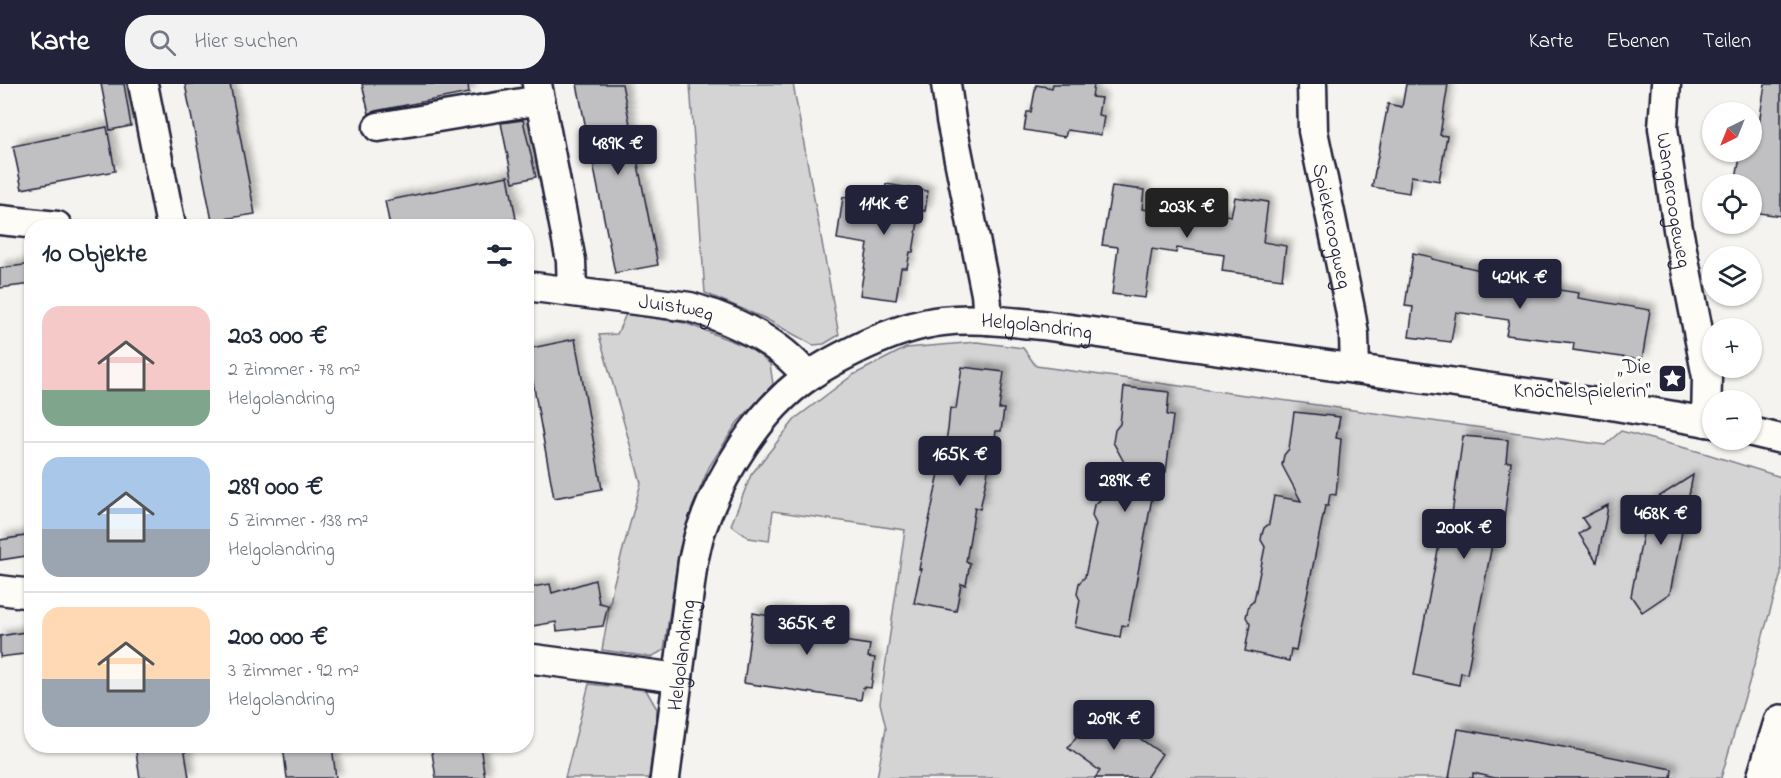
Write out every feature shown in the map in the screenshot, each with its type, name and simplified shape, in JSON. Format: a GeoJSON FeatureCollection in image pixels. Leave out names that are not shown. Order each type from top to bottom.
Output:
{"type":"FeatureCollection","features":[{"type":"Feature","properties":{"kind":"street"},"geometry":{"type":"LineString","coordinates":[[143,84],[170,219]]}},
{"type":"Feature","properties":{"kind":"street"},"geometry":{"type":"LineString","coordinates":[[945,84],[986,294],[988,320]]}},
{"type":"Feature","properties":{"kind":"street","name":"Spiekeroogweg"},"geometry":{"type":"LineString","coordinates":[[1312,84],[1313,131],[1350,309],[1354,334],[1355,369]]}},
{"type":"Feature","properties":{"kind":"street","name":"Wangeroogeweg"},"geometry":{"type":"LineString","coordinates":[[1666,84],[1663,128],[1678,229],[1708,390]]}},
{"type":"Feature","properties":{"kind":"street"},"geometry":{"type":"LineString","coordinates":[[378,127],[538,92],[571,261],[573,291]]}},
{"type":"Feature","properties":{"kind":"street"},"geometry":{"type":"LineString","coordinates":[[0,220],[24,223]]}},
{"type":"Feature","properties":{"kind":"street","name":"Juistweg"},"geometry":{"type":"LineString","coordinates":[[534,287],[690,307],[713,314],[780,350],[808,376]]}},
{"type":"Feature","properties":{"kind":"street","name":"Helgolandring"},"geometry":{"type":"LineString","coordinates":[[665,778],[693,561],[701,530],[724,477],[752,432],[779,400],[808,376],[846,354],[891,333],[941,321],[988,320],[1112,334],[1605,404],[1702,422]]}},
{"type":"Feature","properties":{"kind":"street"},"geometry":{"type":"LineString","coordinates":[[1762,434],[1781,439]]}},
{"type":"Feature","properties":{"kind":"street"},"geometry":{"type":"LineString","coordinates":[[0,590],[24,593]]}},
{"type":"Feature","properties":{"kind":"street"},"geometry":{"type":"LineString","coordinates":[[534,659],[678,678]]}},
{"type":"Feature","properties":{"kind":"street"},"geometry":{"type":"LineString","coordinates":[[1764,778],[1781,722]]}},
{"type":"Feature","properties":{"kind":"shaded area"},"geometry":{"type":"Polygon","coordinates":[[[690,84],[793,84],[839,335],[824,344],[813,345],[764,318],[705,293],[690,84]]]}},
{"type":"Feature","properties":{"kind":"shaded area"},"geometry":{"type":"Polygon","coordinates":[[[626,314],[685,323],[750,348],[770,364],[773,384],[737,423],[709,467],[692,508],[679,551],[664,650],[651,657],[602,650],[613,586],[641,483],[599,335],[617,334],[626,314]]]}},
{"type":"Feature","properties":{"kind":"shaded area"},"geometry":{"type":"Polygon","coordinates":[[[977,342],[1023,348],[1036,366],[1605,445],[1621,431],[1781,477],[1781,574],[1721,778],[877,778],[886,728],[880,703],[905,530],[773,511],[769,541],[749,538],[731,525],[751,475],[796,418],[853,375],[906,348],[977,342]]]}},
{"type":"Feature","properties":{"kind":"shaded area"},"geometry":{"type":"Polygon","coordinates":[[[589,684],[646,690],[657,709],[649,778],[565,778],[589,684]]]}},
{"type":"Feature","properties":{"kind":"building"},"geometry":{"type":"Polygon","coordinates":[[[101,84],[124,84],[131,126],[110,130],[101,84]]]}},
{"type":"Feature","properties":{"kind":"building"},"geometry":{"type":"Polygon","coordinates":[[[185,84],[230,84],[255,214],[212,219],[185,84]]]}},
{"type":"Feature","properties":{"kind":"building"},"geometry":{"type":"Polygon","coordinates":[[[362,84],[468,84],[469,93],[369,114],[362,84]]]}},
{"type":"Feature","properties":{"kind":"building"},"geometry":{"type":"Polygon","coordinates":[[[577,84],[622,84],[658,265],[615,273],[577,84]]]}},
{"type":"Feature","properties":{"kind":"building"},"geometry":{"type":"Polygon","coordinates":[[[1053,84],[1094,84],[1092,97],[1101,98],[1098,115],[1104,116],[1101,135],[1067,130],[1065,137],[1024,130],[1027,112],[1031,112],[1036,85],[1052,88],[1053,84]]]}},
{"type":"Feature","properties":{"kind":"building"},"geometry":{"type":"Polygon","coordinates":[[[1406,84],[1448,84],[1440,135],[1447,136],[1439,181],[1411,176],[1409,193],[1372,187],[1388,104],[1402,107],[1406,84]]]}},
{"type":"Feature","properties":{"kind":"building"},"geometry":{"type":"Polygon","coordinates":[[[1765,84],[1781,84],[1781,216],[1762,213],[1762,174],[1737,174],[1739,162],[1762,162],[1762,104],[1765,84]]]}},
{"type":"Feature","properties":{"kind":"building"},"geometry":{"type":"Polygon","coordinates":[[[523,120],[536,177],[513,182],[501,123],[523,120]]]}},
{"type":"Feature","properties":{"kind":"building"},"geometry":{"type":"Polygon","coordinates":[[[107,127],[115,171],[22,189],[13,146],[107,127]]]}},
{"type":"Feature","properties":{"kind":"building"},"geometry":{"type":"Polygon","coordinates":[[[508,176],[516,219],[389,219],[385,201],[508,176]]]}},
{"type":"Feature","properties":{"kind":"building"},"geometry":{"type":"Polygon","coordinates":[[[886,184],[928,191],[925,211],[920,210],[913,252],[910,252],[907,268],[901,268],[896,300],[860,295],[868,244],[837,239],[843,197],[883,204],[886,184]]]}},
{"type":"Feature","properties":{"kind":"building"},"geometry":{"type":"Polygon","coordinates":[[[1112,186],[1144,190],[1142,209],[1201,216],[1202,211],[1231,216],[1235,197],[1268,202],[1263,242],[1286,246],[1282,279],[1222,271],[1224,255],[1177,248],[1176,253],[1152,249],[1145,298],[1112,294],[1118,247],[1102,245],[1112,186]]]}},
{"type":"Feature","properties":{"kind":"building"},"geometry":{"type":"Polygon","coordinates":[[[1413,253],[1485,271],[1485,274],[1515,277],[1514,283],[1579,293],[1578,298],[1650,310],[1642,360],[1573,350],[1574,343],[1506,335],[1509,320],[1456,312],[1451,342],[1409,337],[1413,307],[1405,306],[1413,253]]]}},
{"type":"Feature","properties":{"kind":"building"},"geometry":{"type":"Polygon","coordinates":[[[24,265],[24,285],[0,288],[0,268],[24,265]]]}},
{"type":"Feature","properties":{"kind":"building"},"geometry":{"type":"Polygon","coordinates":[[[575,339],[602,489],[554,498],[534,388],[534,348],[575,339]]]}},
{"type":"Feature","properties":{"kind":"building"},"geometry":{"type":"Polygon","coordinates":[[[962,367],[1004,372],[999,409],[1004,409],[1001,431],[996,431],[980,509],[975,507],[966,562],[970,563],[966,585],[961,584],[956,611],[914,603],[948,430],[950,408],[956,409],[962,367]]]}},
{"type":"Feature","properties":{"kind":"building"},"geometry":{"type":"Polygon","coordinates":[[[1124,387],[1169,392],[1167,415],[1173,416],[1166,472],[1159,472],[1158,483],[1155,482],[1128,626],[1122,625],[1120,637],[1075,627],[1080,600],[1077,594],[1079,583],[1085,577],[1096,524],[1092,516],[1093,510],[1094,505],[1100,500],[1104,472],[1131,475],[1113,442],[1115,430],[1120,424],[1124,387]]]}},
{"type":"Feature","properties":{"kind":"building"},"geometry":{"type":"Polygon","coordinates":[[[1294,412],[1340,417],[1336,438],[1341,439],[1336,495],[1330,494],[1328,506],[1325,506],[1296,650],[1291,649],[1289,661],[1245,651],[1250,624],[1246,617],[1249,605],[1254,601],[1265,547],[1261,540],[1262,534],[1264,528],[1269,524],[1274,496],[1301,501],[1282,465],[1284,455],[1289,449],[1294,412]]]}},
{"type":"Feature","properties":{"kind":"building"},"geometry":{"type":"Polygon","coordinates":[[[1463,436],[1508,440],[1506,462],[1511,462],[1504,519],[1500,517],[1498,530],[1495,529],[1467,674],[1461,672],[1459,685],[1414,675],[1444,519],[1451,521],[1463,436]]]}},
{"type":"Feature","properties":{"kind":"building"},"geometry":{"type":"Polygon","coordinates":[[[1693,475],[1670,593],[1642,612],[1631,596],[1649,503],[1693,475]]]}},
{"type":"Feature","properties":{"kind":"building"},"geometry":{"type":"Polygon","coordinates":[[[1608,505],[1597,562],[1579,534],[1589,528],[1582,518],[1608,505]]]}},
{"type":"Feature","properties":{"kind":"building"},"geometry":{"type":"Polygon","coordinates":[[[24,536],[24,556],[0,560],[0,540],[24,536]]]}},
{"type":"Feature","properties":{"kind":"building"},"geometry":{"type":"Polygon","coordinates":[[[595,580],[599,603],[608,605],[603,626],[557,631],[556,622],[534,626],[534,587],[550,584],[552,593],[595,580]]]}},
{"type":"Feature","properties":{"kind":"building"},"geometry":{"type":"Polygon","coordinates":[[[770,611],[823,619],[824,611],[847,614],[843,641],[870,645],[868,657],[875,658],[871,688],[863,687],[861,700],[744,683],[753,613],[769,616],[770,611]]]}},
{"type":"Feature","properties":{"kind":"building"},"geometry":{"type":"Polygon","coordinates":[[[24,632],[24,654],[0,657],[0,636],[24,632]]]}},
{"type":"Feature","properties":{"kind":"building"},"geometry":{"type":"Polygon","coordinates":[[[1092,715],[1117,733],[1122,726],[1162,754],[1146,778],[1095,778],[1100,771],[1068,748],[1092,715]]]}},
{"type":"Feature","properties":{"kind":"building"},"geometry":{"type":"Polygon","coordinates":[[[1458,729],[1672,769],[1671,778],[1495,778],[1473,773],[1473,778],[1449,778],[1458,729]]]}},
{"type":"Feature","properties":{"kind":"building"},"geometry":{"type":"Polygon","coordinates":[[[136,753],[185,753],[189,778],[140,778],[136,753]]]}},
{"type":"Feature","properties":{"kind":"building"},"geometry":{"type":"Polygon","coordinates":[[[284,753],[333,753],[336,778],[287,778],[284,753]]]}},
{"type":"Feature","properties":{"kind":"building"},"geometry":{"type":"Polygon","coordinates":[[[432,753],[481,753],[485,778],[436,778],[432,753]]]}},
{"type":"Feature","properties":{"kind":"place","name":"„Die Knöchelspielerin“"},"geometry":{"type":"Point","coordinates":[1672,378]}}]}
